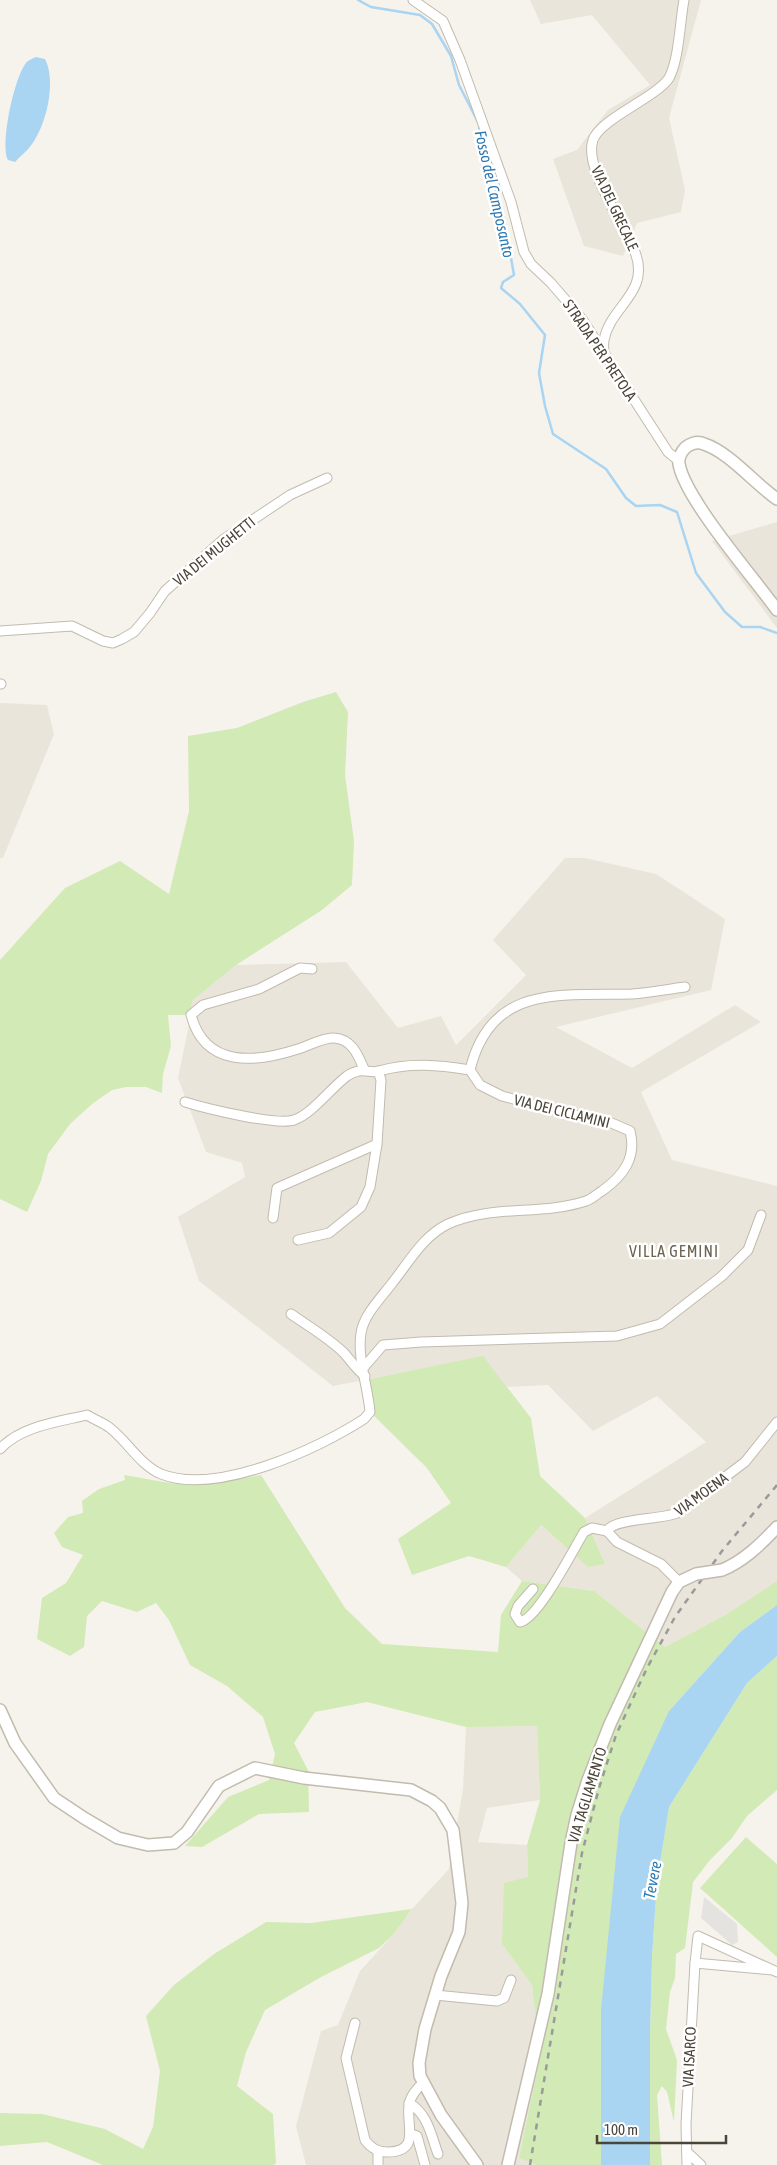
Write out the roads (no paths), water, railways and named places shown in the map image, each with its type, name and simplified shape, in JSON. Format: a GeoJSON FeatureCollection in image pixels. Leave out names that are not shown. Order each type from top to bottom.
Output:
{"type":"FeatureCollection","features":[{"type":"Feature","properties":{"kind":"street","name":"STRADA PER PRETOLA"},"geometry":{"type":"LineString","coordinates":[[413,0],[443,20],[511,202],[524,252],[531,264],[551,283],[582,319],[604,356],[668,452],[679,461]]}},
{"type":"Feature","properties":{"kind":"street","name":"VIA DEL GRECALE"},"geometry":{"type":"LineString","coordinates":[[604,356],[604,339],[616,315],[637,284],[640,275],[636,255],[603,189],[591,156],[593,139],[606,125],[668,79],[674,59],[684,0]]}},
{"type":"Feature","properties":{"kind":"street"},"geometry":{"type":"LineString","coordinates":[[777,499],[716,449],[702,442],[691,444],[682,450],[679,461],[685,478],[702,507],[777,610]]}},
{"type":"Feature","properties":{"kind":"street","name":"VIA DEI MUGHETTI"},"geometry":{"type":"LineString","coordinates":[[0,631],[72,626],[103,641],[113,643],[122,639],[134,632],[165,591],[224,539],[290,495],[327,478]]}},
{"type":"Feature","properties":{"kind":"street"},"geometry":{"type":"LineString","coordinates":[[312,969],[300,968],[281,976],[259,990],[203,1005],[191,1015],[195,1031],[206,1045],[217,1053],[233,1058],[274,1055],[333,1038],[346,1041],[357,1051],[364,1069]]}},
{"type":"Feature","properties":{"kind":"street"},"geometry":{"type":"LineString","coordinates":[[185,1102],[214,1111],[283,1122],[294,1120],[348,1075],[364,1069],[378,1072],[384,1068],[418,1064],[470,1070],[482,1035],[513,1006],[536,998],[576,994],[634,994],[686,987]]}},
{"type":"Feature","properties":{"kind":"street","name":"VIA DEI CICLAMINI"},"geometry":{"type":"LineString","coordinates":[[0,1449],[6,1443],[33,1429],[87,1416],[110,1428],[143,1461],[160,1474],[186,1481],[209,1480],[299,1454],[364,1419],[370,1412],[361,1356],[361,1332],[368,1316],[428,1238],[446,1225],[470,1216],[506,1210],[562,1206],[587,1201],[617,1181],[630,1162],[633,1143],[630,1131],[607,1121],[579,1116],[502,1096],[480,1086],[470,1070]]}},
{"type":"Feature","properties":{"kind":"street"},"geometry":{"type":"LineString","coordinates":[[298,1240],[329,1234],[361,1207],[370,1187],[377,1144],[381,1080],[378,1072]]}},
{"type":"Feature","properties":{"kind":"street"},"geometry":{"type":"LineString","coordinates":[[273,1218],[278,1188],[377,1144]]}},
{"type":"Feature","properties":{"kind":"street"},"geometry":{"type":"LineString","coordinates":[[291,1314],[345,1354],[355,1369],[364,1371],[383,1345],[421,1342],[617,1336],[660,1324],[722,1276],[748,1250],[761,1215]]}},
{"type":"Feature","properties":{"kind":"street","name":"VIA MOENA"},"geometry":{"type":"LineString","coordinates":[[533,1589],[518,1606],[515,1614],[520,1622],[526,1621],[539,1608],[584,1532],[592,1528],[607,1531],[609,1526],[617,1522],[665,1518],[690,1505],[744,1462],[777,1422]]}},
{"type":"Feature","properties":{"kind":"street"},"geometry":{"type":"LineString","coordinates":[[607,1531],[618,1542],[661,1564],[679,1582],[696,1574],[722,1570],[734,1565],[748,1555],[777,1527]]}},
{"type":"Feature","properties":{"kind":"street","name":"VIA TAGLIAMENTO"},"geometry":{"type":"LineString","coordinates":[[508,2165],[548,1994],[560,1907],[577,1815],[610,1724],[672,1592],[679,1582]]}},
{"type":"Feature","properties":{"kind":"street"},"geometry":{"type":"LineString","coordinates":[[0,1710],[15,1742],[54,1798],[118,1838],[148,1845],[174,1842],[187,1832],[219,1786],[255,1768],[304,1778],[410,1790],[432,1801],[447,1817],[453,1830],[462,1903],[459,1932],[435,1995],[421,2046],[419,2063],[423,2083],[440,2115],[477,2165]]}},
{"type":"Feature","properties":{"kind":"street","name":"VIA ISARCO"},"geometry":{"type":"LineString","coordinates":[[687,2165],[686,2139],[698,1936],[775,1971]]}},
{"type":"Feature","properties":{"kind":"street","name":"VIA ISARCO"},"geometry":{"type":"LineString","coordinates":[[695,1963],[775,1971]]}},
{"type":"Feature","properties":{"kind":"street"},"geometry":{"type":"LineString","coordinates":[[435,1995],[497,2001],[504,1998],[511,1980]]}},
{"type":"Feature","properties":{"kind":"street"},"geometry":{"type":"LineString","coordinates":[[355,2023],[346,2058],[365,2140],[378,2152],[402,2150],[409,2143],[411,2134],[410,2102],[423,2083]]}},
{"type":"Feature","properties":{"kind":"street"},"geometry":{"type":"LineString","coordinates":[[410,2102],[426,2120],[438,2154]]}},
{"type":"Feature","properties":{"kind":"street"},"geometry":{"type":"LineString","coordinates":[[411,2134],[417,2136],[425,2165]]}},
{"type":"Feature","properties":{"kind":"street"},"geometry":{"type":"LineString","coordinates":[[378,2152],[378,2165]]}},
{"type":"Feature","properties":{"kind":"street"},"geometry":{"type":"LineString","coordinates":[[687,2152],[701,2165]]}},
{"type":"Feature","properties":{"kind":"water"},"geometry":{"type":"Polygon","coordinates":[[[36,57],[45,59],[48,69],[50,92],[48,105],[35,139],[15,162],[8,160],[6,152],[7,126],[13,96],[21,71],[27,62],[36,57]]]}},
{"type":"Feature","properties":{"kind":"water","name":"Tevere"},"geometry":{"type":"Polygon","coordinates":[[[777,1605],[777,1656],[747,1683],[669,1807],[657,1882],[652,1956],[650,2165],[601,2165],[601,2010],[620,1817],[669,1711],[740,1632],[777,1605]]]}},
{"type":"Feature","properties":{"kind":"waterway","name":"Fosso del Camposanto"},"geometry":{"type":"LineString","coordinates":[[358,0],[371,7],[420,15],[432,24],[451,56],[459,85],[479,124],[480,136],[505,224],[514,275],[503,282],[501,288],[520,304],[545,335],[539,373],[545,406],[553,434],[606,469],[626,498],[636,506],[660,505],[677,512],[696,573],[725,612],[742,627],[760,627],[777,633]]}},
{"type":"Feature","properties":{"kind":"railway"},"geometry":{"type":"LineString","coordinates":[[530,2165],[582,1853],[599,1788],[616,1735],[647,1668],[675,1617],[722,1551],[777,1485]]}},
{"type":"Feature","properties":{"kind":"district","name":"VILLA GEMINI"},"geometry":{"type":"Point","coordinates":[674,1251]}}]}
